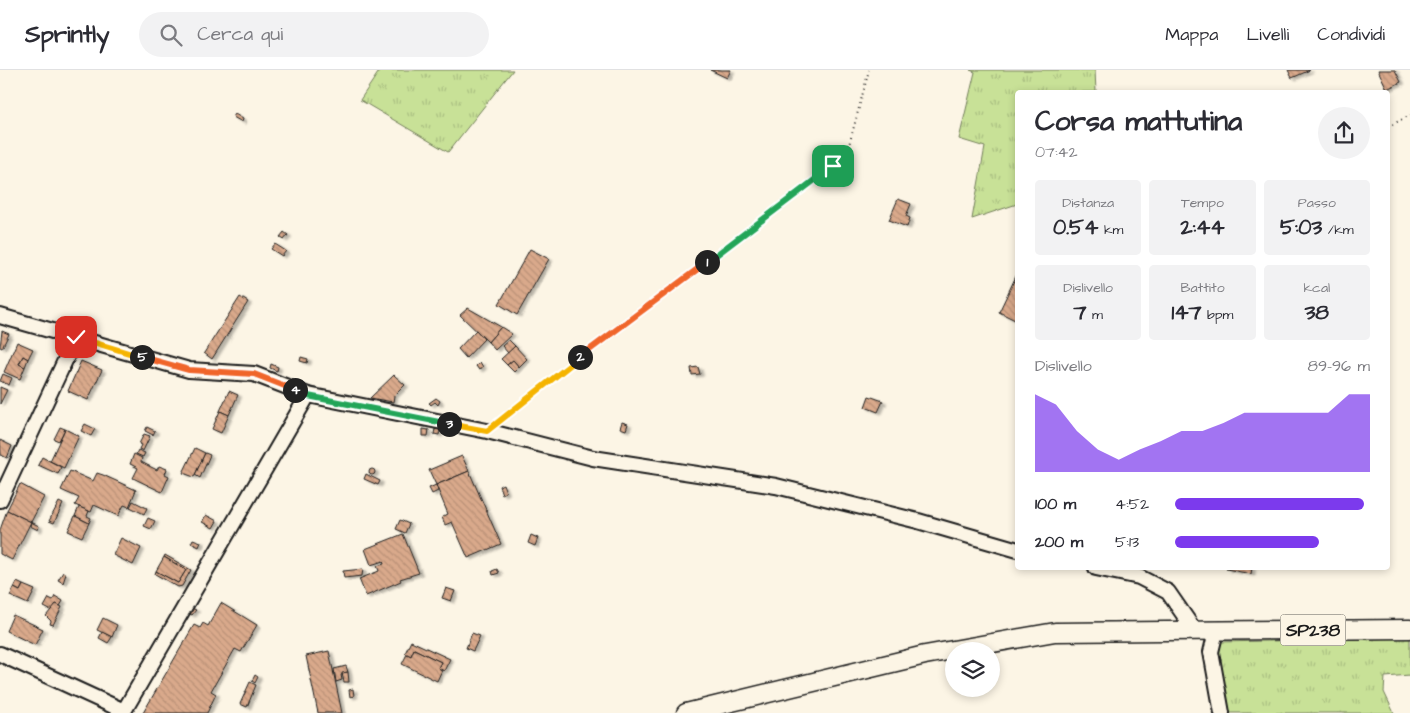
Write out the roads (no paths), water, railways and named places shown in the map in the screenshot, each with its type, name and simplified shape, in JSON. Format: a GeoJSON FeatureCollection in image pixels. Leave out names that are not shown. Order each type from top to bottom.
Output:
{"type":"FeatureCollection","features":[{"type":"Feature","properties":{"kind":"main road","name":"SP238"},"geometry":{"type":"LineString","coordinates":[[686,713],[925,655],[1055,632],[1410,629]]}},
{"type":"Feature","properties":{"kind":"street"},"geometry":{"type":"LineString","coordinates":[[0,316],[189,370],[254,374],[308,396],[487,431],[593,458],[776,486],[918,521],[1015,549]]}},
{"type":"Feature","properties":{"kind":"street"},"geometry":{"type":"LineString","coordinates":[[0,500],[76,337]]}},
{"type":"Feature","properties":{"kind":"street"},"geometry":{"type":"LineString","coordinates":[[0,654],[124,711],[308,396]]}},
{"type":"Feature","properties":{"kind":"street"},"geometry":{"type":"LineString","coordinates":[[1106,570],[1140,577],[1168,592],[1195,631]]}},
{"type":"Feature","properties":{"kind":"street"},"geometry":{"type":"LineString","coordinates":[[1216,631],[1212,652],[1222,713]]}}]}
